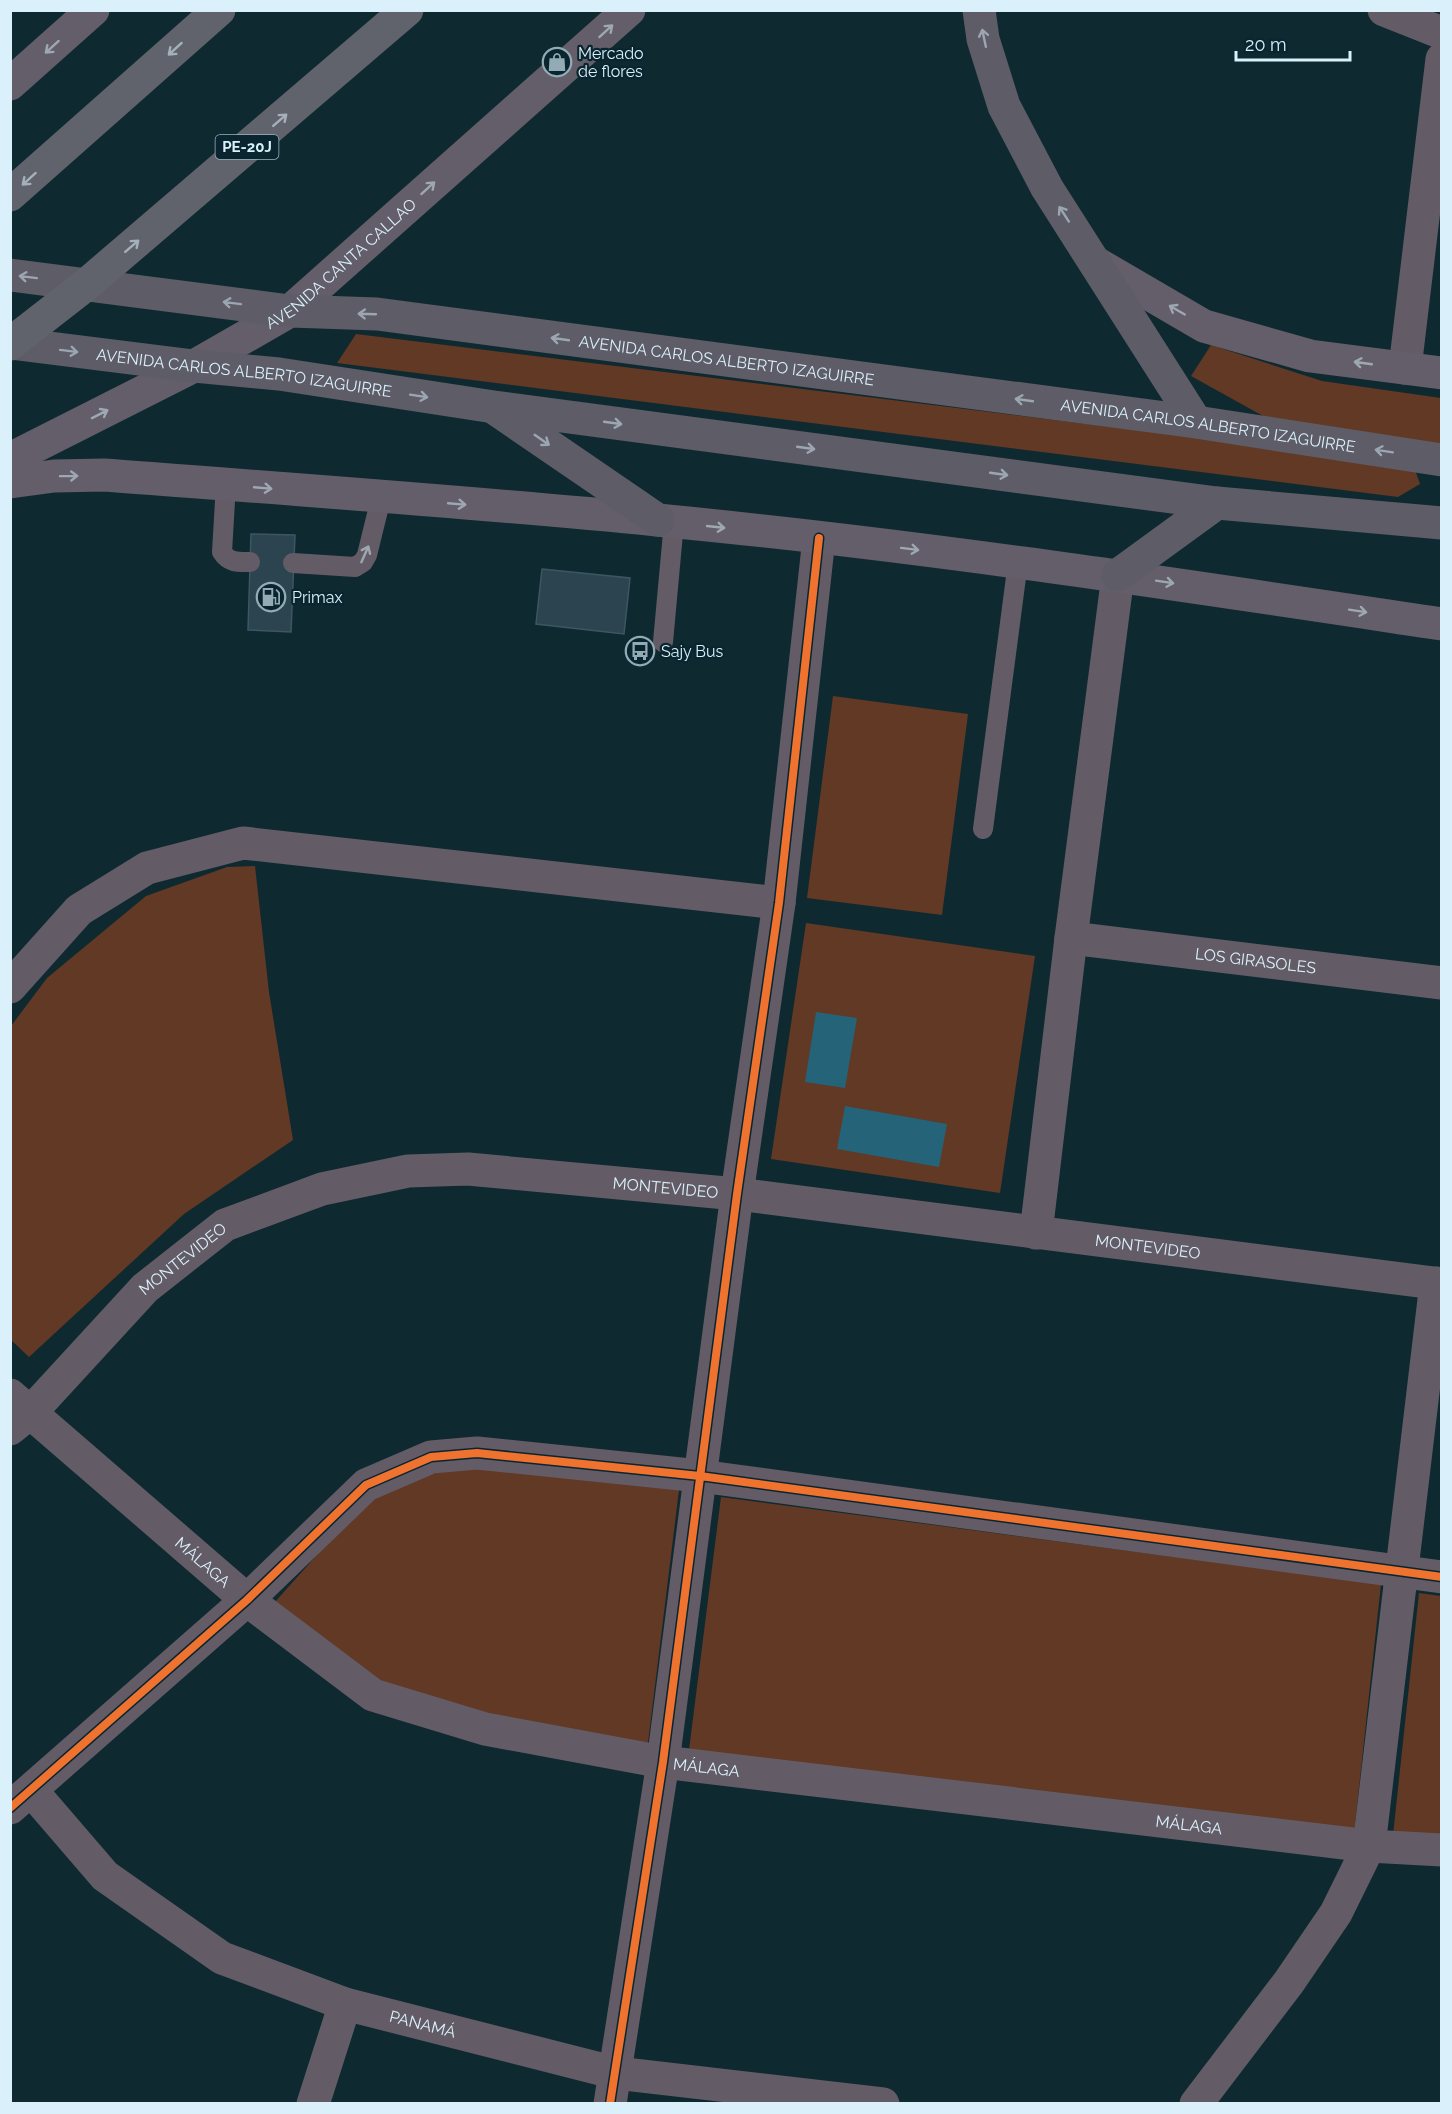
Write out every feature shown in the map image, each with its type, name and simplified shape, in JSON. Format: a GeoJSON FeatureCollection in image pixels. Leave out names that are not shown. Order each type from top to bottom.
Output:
{"type":"FeatureCollection","features":[{"type":"Feature","properties":{"kind":"highway"},"geometry":{"type":"LineString","coordinates":[[10,195],[219,10]]}},
{"type":"Feature","properties":{"kind":"highway","name":"PE-20J"},"geometry":{"type":"LineString","coordinates":[[11,343],[87,284],[407,10]]}},
{"type":"Feature","properties":{"kind":"main road"},"geometry":{"type":"LineString","coordinates":[[979,10],[983,39],[1004,106],[1047,188],[1196,422]]}},
{"type":"Feature","properties":{"kind":"main road","name":"AVENIDA CARLOS ALBERTO IZAGUIRRE"},"geometry":{"type":"LineString","coordinates":[[10,275],[290,311],[377,314],[1196,422],[1437,466]]}},
{"type":"Feature","properties":{"kind":"main road","name":"AVENIDA CARLOS ALBERTO IZAGUIRRE"},"geometry":{"type":"LineString","coordinates":[[11,343],[194,366],[279,374],[494,407],[1217,503],[1435,516]]}},
{"type":"Feature","properties":{"kind":"main road"},"geometry":{"type":"LineString","coordinates":[[494,407],[666,521]]}},
{"type":"Feature","properties":{"kind":"main road"},"geometry":{"type":"LineString","coordinates":[[1118,575],[1217,503]]}},
{"type":"Feature","properties":{"kind":"street"},"geometry":{"type":"LineString","coordinates":[[10,84],[93,10]]}},
{"type":"Feature","properties":{"kind":"street","name":"AVENIDA CANTA CALLAO"},"geometry":{"type":"LineString","coordinates":[[10,459],[194,366],[290,311],[629,10]]}},
{"type":"Feature","properties":{"kind":"street"},"geometry":{"type":"LineString","coordinates":[[1384,10],[1442,33]]}},
{"type":"Feature","properties":{"kind":"street"},"geometry":{"type":"LineString","coordinates":[[1405,368],[1442,59]]}},
{"type":"Feature","properties":{"kind":"street"},"geometry":{"type":"LineString","coordinates":[[1096,263],[1204,326],[1311,356],[1442,373]]}},
{"type":"Feature","properties":{"kind":"street"},"geometry":{"type":"LineString","coordinates":[[10,482],[54,476],[105,475],[666,521],[1118,575],[1442,624]]}},
{"type":"Feature","properties":{"kind":"street"},"geometry":{"type":"LineString","coordinates":[[613,2088],[663,1762],[737,1194],[779,903],[819,538]]}},
{"type":"Feature","properties":{"kind":"street"},"geometry":{"type":"LineString","coordinates":[[1036,1233],[1118,575]]}},
{"type":"Feature","properties":{"kind":"street"},"geometry":{"type":"LineString","coordinates":[[10,987],[79,910],[147,868],[243,843],[779,903]]}},
{"type":"Feature","properties":{"kind":"street","name":"LOS GIRASOLES"},"geometry":{"type":"LineString","coordinates":[[1071,938],[1442,983]]}},
{"type":"Feature","properties":{"kind":"street","name":"MONTEVIDEO"},"geometry":{"type":"LineString","coordinates":[[17,1412],[145,1288],[225,1225],[322,1189],[408,1171],[468,1169],[737,1194],[1439,1283]]}},
{"type":"Feature","properties":{"kind":"street"},"geometry":{"type":"LineString","coordinates":[[1196,2103],[1289,1982],[1336,1913],[1368,1846],[1400,1573],[1439,1283]]}},
{"type":"Feature","properties":{"kind":"street","name":"MÁLAGA"},"geometry":{"type":"LineString","coordinates":[[17,1412],[246,1600],[373,1695],[486,1729],[663,1762],[1368,1846],[1442,1850]]}},
{"type":"Feature","properties":{"kind":"street"},"geometry":{"type":"LineString","coordinates":[[21,1799],[246,1600],[366,1485],[430,1457],[477,1454],[700,1476],[1442,1577]]}},
{"type":"Feature","properties":{"kind":"street","name":"PANAMÁ"},"geometry":{"type":"LineString","coordinates":[[21,1799],[105,1876],[222,1958],[345,2004],[613,2088],[883,2103]]}},
{"type":"Feature","properties":{"kind":"street"},"geometry":{"type":"LineString","coordinates":[[313,2103],[345,2004]]}},
{"type":"Feature","properties":{"kind":"lane"},"geometry":{"type":"LineString","coordinates":[[226,484],[222,552],[232,562],[250,562]]}},
{"type":"Feature","properties":{"kind":"lane"},"geometry":{"type":"LineString","coordinates":[[293,563],[355,567],[363,562],[367,555],[381,498]]}},
{"type":"Feature","properties":{"kind":"lane"},"geometry":{"type":"LineString","coordinates":[[663,642],[666,521]]}},
{"type":"Feature","properties":{"kind":"lane"},"geometry":{"type":"LineString","coordinates":[[983,829],[1018,562]]}},
{"type":"Feature","properties":{"kind":"shaded area"},"geometry":{"type":"Polygon","coordinates":[[[356,334],[1413,464],[1420,484],[1398,497],[337,363],[356,334]]]}},
{"type":"Feature","properties":{"kind":"shaded area"},"geometry":{"type":"Polygon","coordinates":[[[1211,345],[1322,381],[1441,398],[1441,448],[1292,432],[1191,376],[1211,345]]]}},
{"type":"Feature","properties":{"kind":"shaded area"},"geometry":{"type":"Polygon","coordinates":[[[833,696],[968,714],[942,915],[807,898],[833,696]]]}},
{"type":"Feature","properties":{"kind":"shaded area"},"geometry":{"type":"Polygon","coordinates":[[[255,866],[269,992],[293,1140],[184,1214],[29,1357],[11,1340],[11,1026],[47,978],[146,896],[227,867],[255,866]]]}},
{"type":"Feature","properties":{"kind":"shaded area"},"geometry":{"type":"Polygon","coordinates":[[[806,923],[1035,956],[1000,1193],[771,1159],[806,923]]]}},
{"type":"Feature","properties":{"kind":"shaded area"},"geometry":{"type":"Polygon","coordinates":[[[486,1464],[679,1490],[648,1743],[537,1728],[379,1682],[274,1603],[369,1497],[432,1469],[486,1464]]]}},
{"type":"Feature","properties":{"kind":"shaded area"},"geometry":{"type":"Polygon","coordinates":[[[721,1497],[1381,1584],[1354,1834],[689,1750],[721,1497]]]}},
{"type":"Feature","properties":{"kind":"shaded area"},"geometry":{"type":"Polygon","coordinates":[[[1419,1593],[1441,1596],[1441,1836],[1393,1835],[1419,1593]]]}},
{"type":"Feature","properties":{"kind":"water"},"geometry":{"type":"Polygon","coordinates":[[[816,1012],[857,1018],[845,1088],[805,1082],[816,1012]]]}},
{"type":"Feature","properties":{"kind":"water"},"geometry":{"type":"Polygon","coordinates":[[[845,1106],[947,1124],[939,1167],[837,1149],[845,1106]]]}},
{"type":"Feature","properties":{"kind":"building","name":"Primax"},"geometry":{"type":"Polygon","coordinates":[[[251,534],[295,535],[291,632],[248,630],[251,534]]]}},
{"type":"Feature","properties":{"kind":"building"},"geometry":{"type":"Polygon","coordinates":[[[542,569],[630,578],[624,634],[536,624],[542,569]]]}},
{"type":"Feature","properties":{"kind":"cycle path"},"geometry":{"type":"LineString","coordinates":[[610,2104],[663,1762],[737,1194],[779,903],[819,538]]}},
{"type":"Feature","properties":{"kind":"cycle path"},"geometry":{"type":"LineString","coordinates":[[10,1808],[247,1600],[366,1485],[431,1457],[477,1453],[700,1476],[1442,1577]]}},
{"type":"Feature","properties":{"kind":"place","name":"Mercado de flores"},"geometry":{"type":"Point","coordinates":[557,62]}},
{"type":"Feature","properties":{"kind":"place","name":"Primax"},"geometry":{"type":"Point","coordinates":[271,597]}},
{"type":"Feature","properties":{"kind":"place","name":"Sajy Bus"},"geometry":{"type":"Point","coordinates":[640,651]}}]}
